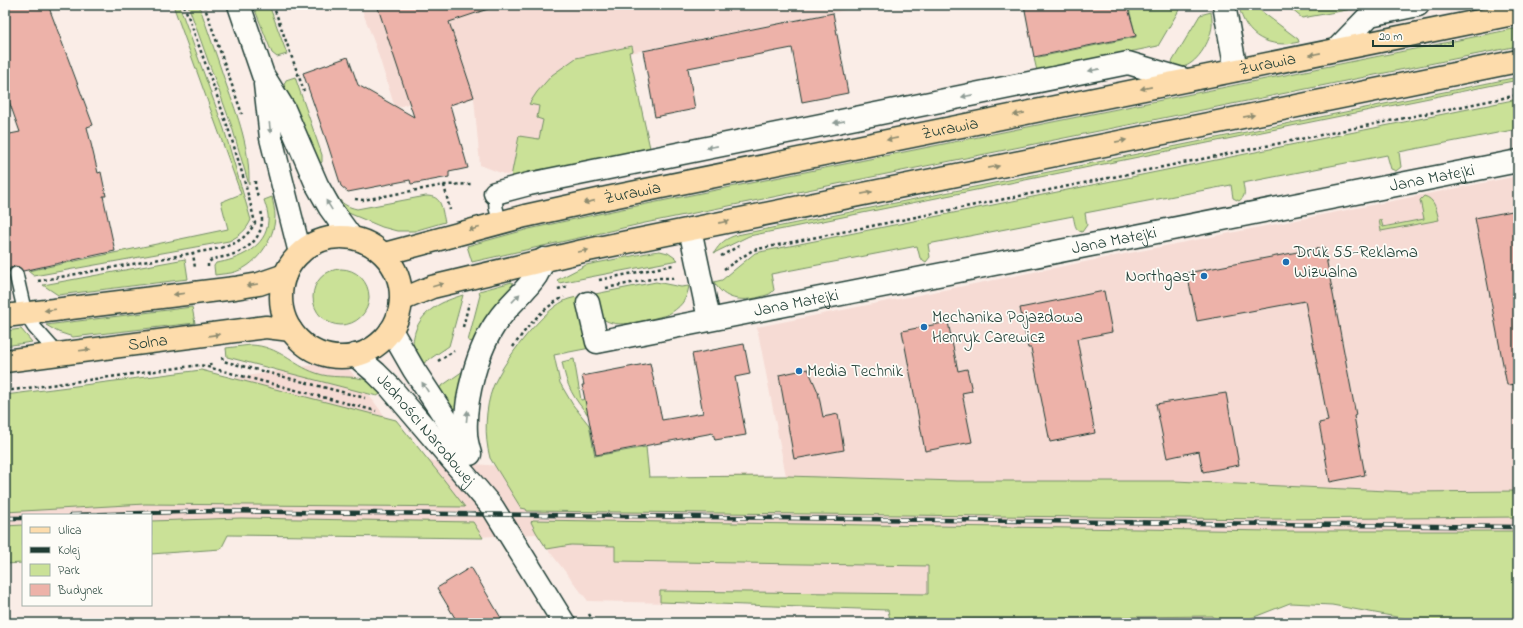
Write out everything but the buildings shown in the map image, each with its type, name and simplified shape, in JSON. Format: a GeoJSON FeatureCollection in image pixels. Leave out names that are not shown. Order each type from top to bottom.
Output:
{"type":"FeatureCollection","features":[{"type":"Feature","properties":{"kind":"main road","name":"Żurawia"},"geometry":{"type":"LineString","coordinates":[[384,254],[500,223],[680,182],[1518,13]]}},
{"type":"Feature","properties":{"kind":"main road"},"geometry":{"type":"LineString","coordinates":[[402,300],[432,287],[544,259],[1518,61]]}},
{"type":"Feature","properties":{"kind":"main road"},"geometry":{"type":"LineString","coordinates":[[351,237],[365,241],[384,254],[396,272],[402,300],[400,312],[391,330],[378,344],[355,356],[333,356],[306,346],[291,330],[285,317],[282,303],[282,289],[285,276],[292,263],[300,253],[311,244],[324,239],[351,237]]}},
{"type":"Feature","properties":{"kind":"main road"},"geometry":{"type":"LineString","coordinates":[[15,314],[235,288],[259,284],[285,276]]}},
{"type":"Feature","properties":{"kind":"main road","name":"Solna"},"geometry":{"type":"LineString","coordinates":[[5,361],[57,353],[266,327],[291,330]]}},
{"type":"Feature","properties":{"kind":"street"},"geometry":{"type":"LineString","coordinates":[[239,5],[263,75],[271,138],[300,253]]}},
{"type":"Feature","properties":{"kind":"street"},"geometry":{"type":"LineString","coordinates":[[1224,5],[1236,70]]}},
{"type":"Feature","properties":{"kind":"street"},"geometry":{"type":"LineString","coordinates":[[1337,49],[1370,15],[1418,5]]}},
{"type":"Feature","properties":{"kind":"street"},"geometry":{"type":"LineString","coordinates":[[495,193],[529,184],[1128,63],[1186,80]]}},
{"type":"Feature","properties":{"kind":"street"},"geometry":{"type":"LineString","coordinates":[[263,75],[284,109],[317,185],[330,208],[351,237]]}},
{"type":"Feature","properties":{"kind":"street","name":"Jana Matejki"},"geometry":{"type":"LineString","coordinates":[[588,302],[597,342],[1518,161]]}},
{"type":"Feature","properties":{"kind":"street"},"geometry":{"type":"LineString","coordinates":[[690,229],[709,319]]}},
{"type":"Feature","properties":{"kind":"street"},"geometry":{"type":"LineString","coordinates":[[470,454],[466,427],[469,394],[483,346],[496,322],[509,305],[536,276],[544,259]]}},
{"type":"Feature","properties":{"kind":"street","name":"Jedności Narodowej"},"geometry":{"type":"LineString","coordinates":[[391,330],[414,370],[470,454],[483,480],[493,508]]}},
{"type":"Feature","properties":{"kind":"street","name":"Jedności Narodowej"},"geometry":{"type":"LineString","coordinates":[[355,356],[390,387],[493,508],[564,623]]}},
{"type":"Feature","properties":{"kind":"lane"},"geometry":{"type":"LineString","coordinates":[[495,193],[496,208],[500,223]]}},
{"type":"Feature","properties":{"kind":"lane"},"geometry":{"type":"LineString","coordinates":[[17,279],[15,314],[34,327],[57,353]]}},
{"type":"Feature","properties":{"kind":"path"},"geometry":{"type":"LineString","coordinates":[[17,279],[193,253],[232,245],[242,239],[255,223],[228,127],[184,5]]}},
{"type":"Feature","properties":{"kind":"path"},"geometry":{"type":"LineString","coordinates":[[204,5],[244,121]]}},
{"type":"Feature","properties":{"kind":"path"},"geometry":{"type":"LineString","coordinates":[[273,5],[306,97]]}},
{"type":"Feature","properties":{"kind":"path"},"geometry":{"type":"LineString","coordinates":[[722,270],[754,250],[1518,95]]}},
{"type":"Feature","properties":{"kind":"path"},"geometry":{"type":"LineString","coordinates":[[255,178],[255,185],[260,201]]}},
{"type":"Feature","properties":{"kind":"path"},"geometry":{"type":"LineString","coordinates":[[350,199],[362,200],[444,185],[474,184]]}},
{"type":"Feature","properties":{"kind":"path"},"geometry":{"type":"LineString","coordinates":[[444,185],[451,213]]}},
{"type":"Feature","properties":{"kind":"path"},"geometry":{"type":"LineString","coordinates":[[248,195],[252,194]]}},
{"type":"Feature","properties":{"kind":"path"},"geometry":{"type":"LineString","coordinates":[[209,269],[208,263],[211,260],[236,253],[252,243],[257,237],[263,223],[261,208]]}},
{"type":"Feature","properties":{"kind":"path"},"geometry":{"type":"LineString","coordinates":[[193,253],[196,271]]}},
{"type":"Feature","properties":{"kind":"path"},"geometry":{"type":"LineString","coordinates":[[435,363],[458,349]]}},
{"type":"Feature","properties":{"kind":"path"},"geometry":{"type":"LineString","coordinates":[[222,355],[223,361]]}},
{"type":"Feature","properties":{"kind":"path"},"geometry":{"type":"LineString","coordinates":[[217,360],[372,400]]}},
{"type":"Feature","properties":{"kind":"path"},"geometry":{"type":"LineString","coordinates":[[210,364],[211,368]]}},
{"type":"Feature","properties":{"kind":"path"},"geometry":{"type":"LineString","coordinates":[[5,390],[200,365],[383,412]]}},
{"type":"Feature","properties":{"kind":"path"},"geometry":{"type":"LineString","coordinates":[[586,610],[594,623]]}},
{"type":"Feature","properties":{"kind":"shaded area"},"geometry":{"type":"Polygon","coordinates":[[[360,5],[871,5],[630,53],[646,133],[569,161],[506,175],[480,165],[474,98],[425,114],[420,100],[395,108],[376,47],[360,5]]]}},
{"type":"Feature","properties":{"kind":"shaded area"},"geometry":{"type":"Polygon","coordinates":[[[1518,176],[1518,613],[1328,589],[1213,616],[1215,623],[895,623],[894,620],[1198,616],[588,601],[536,534],[476,537],[228,535],[221,548],[152,552],[152,514],[22,514],[22,558],[5,558],[5,405],[223,380],[313,365],[340,357],[418,460],[501,466],[550,480],[742,475],[786,476],[757,327],[1518,176]]]}},
{"type":"Feature","properties":{"kind":"green space"},"geometry":{"type":"Polygon","coordinates":[[[173,5],[179,5],[224,129],[251,220],[249,224],[242,233],[229,241],[34,276],[28,271],[228,229],[221,202],[241,194],[173,5]]]}},
{"type":"Feature","properties":{"kind":"green space"},"geometry":{"type":"Polygon","coordinates":[[[188,5],[199,5],[235,108],[248,158],[249,185],[232,127],[188,5]]]}},
{"type":"Feature","properties":{"kind":"green space"},"geometry":{"type":"Polygon","coordinates":[[[253,5],[269,5],[287,54],[277,57],[272,53],[253,5]]]}},
{"type":"Feature","properties":{"kind":"green space"},"geometry":{"type":"Polygon","coordinates":[[[1128,5],[1182,5],[1158,46],[1037,71],[1034,58],[1136,37],[1128,5]]]}},
{"type":"Feature","properties":{"kind":"green space"},"geometry":{"type":"Polygon","coordinates":[[[1253,5],[1298,39],[1299,42],[1278,44],[1269,42],[1253,33],[1242,17],[1239,6],[1253,5]]]}},
{"type":"Feature","properties":{"kind":"green space"},"geometry":{"type":"Polygon","coordinates":[[[1286,5],[1365,5],[1358,8],[1302,18],[1286,5]]]}},
{"type":"Feature","properties":{"kind":"green space"},"geometry":{"type":"Polygon","coordinates":[[[1211,12],[1212,29],[1208,41],[1201,53],[1187,65],[1182,67],[1173,66],[1172,62],[1200,15],[1211,12]]]}},
{"type":"Feature","properties":{"kind":"green space"},"geometry":{"type":"Polygon","coordinates":[[[1518,28],[1518,46],[645,223],[472,262],[467,246],[529,229],[612,211],[1518,28]]]}},
{"type":"Feature","properties":{"kind":"green space"},"geometry":{"type":"Polygon","coordinates":[[[632,46],[633,51],[629,52],[650,148],[511,177],[519,136],[539,139],[543,120],[537,118],[539,106],[529,104],[552,75],[576,58],[632,46]]]}},
{"type":"Feature","properties":{"kind":"green space"},"geometry":{"type":"Polygon","coordinates":[[[295,77],[322,155],[322,162],[318,166],[284,85],[286,80],[295,77]]]}},
{"type":"Feature","properties":{"kind":"green space"},"geometry":{"type":"Polygon","coordinates":[[[1518,77],[1518,80],[749,236],[714,253],[724,241],[737,235],[1518,77]]]}},
{"type":"Feature","properties":{"kind":"green space"},"geometry":{"type":"Polygon","coordinates":[[[1518,99],[1518,129],[1399,152],[1401,167],[1396,171],[1391,169],[1387,155],[1243,183],[1244,195],[1239,201],[1233,198],[1231,185],[1085,213],[1087,225],[1082,232],[1076,228],[1073,216],[928,244],[930,257],[926,262],[920,258],[917,246],[771,274],[774,290],[768,295],[753,299],[740,299],[728,296],[718,288],[714,282],[722,280],[755,253],[1518,99]]]}},
{"type":"Feature","properties":{"kind":"green space"},"geometry":{"type":"Polygon","coordinates":[[[327,182],[341,202],[357,209],[426,196],[436,198],[442,208],[445,222],[414,231],[397,231],[382,227],[346,212],[340,207],[327,182]]]}},
{"type":"Feature","properties":{"kind":"green space"},"geometry":{"type":"Polygon","coordinates":[[[1424,196],[1431,199],[1433,202],[1439,220],[1381,231],[1379,220],[1381,220],[1383,227],[1424,219],[1420,200],[1424,196]]]}},
{"type":"Feature","properties":{"kind":"green space"},"geometry":{"type":"Polygon","coordinates":[[[272,197],[275,214],[274,225],[272,234],[262,252],[240,270],[215,275],[214,266],[216,263],[233,259],[250,251],[263,238],[268,218],[264,200],[272,197]]]}},
{"type":"Feature","properties":{"kind":"green space"},"geometry":{"type":"Polygon","coordinates":[[[660,251],[668,253],[678,260],[559,283],[557,280],[586,265],[660,251]]]}},
{"type":"Feature","properties":{"kind":"green space"},"geometry":{"type":"Polygon","coordinates":[[[185,259],[188,279],[58,295],[43,285],[185,259]]]}},
{"type":"Feature","properties":{"kind":"green space"},"geometry":{"type":"Polygon","coordinates":[[[341,269],[352,271],[361,277],[367,286],[369,297],[367,308],[361,317],[352,323],[341,325],[330,323],[321,317],[315,308],[313,297],[315,286],[321,277],[330,271],[341,269]]]}},
{"type":"Feature","properties":{"kind":"green space"},"geometry":{"type":"Polygon","coordinates":[[[512,282],[513,284],[489,315],[474,342],[468,341],[480,295],[479,291],[512,282]]]}},
{"type":"Feature","properties":{"kind":"green space"},"geometry":{"type":"Polygon","coordinates":[[[656,282],[681,287],[689,286],[685,299],[676,309],[667,315],[642,321],[616,324],[608,322],[602,318],[590,348],[554,355],[560,383],[573,405],[589,425],[595,456],[646,447],[649,477],[786,476],[957,481],[1175,481],[1409,492],[1518,491],[1518,517],[1273,519],[527,511],[526,509],[521,508],[490,458],[487,441],[486,422],[490,395],[505,365],[523,339],[544,316],[564,301],[656,282]]]}},
{"type":"Feature","properties":{"kind":"green space"},"geometry":{"type":"Polygon","coordinates":[[[463,295],[449,346],[421,365],[413,344],[418,324],[428,312],[434,308],[448,300],[463,295]]]}},
{"type":"Feature","properties":{"kind":"green space"},"geometry":{"type":"Polygon","coordinates":[[[192,307],[195,323],[73,337],[58,332],[46,325],[192,307]]]}},
{"type":"Feature","properties":{"kind":"green space"},"geometry":{"type":"Polygon","coordinates":[[[21,329],[32,342],[5,346],[5,331],[21,329]]]}},
{"type":"Feature","properties":{"kind":"green space"},"geometry":{"type":"Polygon","coordinates":[[[251,345],[261,346],[278,352],[307,370],[322,375],[363,379],[384,392],[377,396],[227,357],[226,348],[251,345]]]}},
{"type":"Feature","properties":{"kind":"green space"},"geometry":{"type":"Polygon","coordinates":[[[574,359],[581,400],[586,399],[590,417],[579,404],[572,392],[564,371],[562,362],[574,359]]]}},
{"type":"Feature","properties":{"kind":"green space"},"geometry":{"type":"Polygon","coordinates":[[[201,370],[396,420],[465,507],[145,504],[5,512],[5,395],[201,370]]]}},
{"type":"Feature","properties":{"kind":"green space"},"geometry":{"type":"Polygon","coordinates":[[[463,371],[456,414],[436,390],[463,371]]]}},
{"type":"Feature","properties":{"kind":"green space"},"geometry":{"type":"Polygon","coordinates":[[[241,518],[473,522],[483,538],[228,535],[221,549],[152,554],[152,521],[241,518]]]}},
{"type":"Feature","properties":{"kind":"green space"},"geometry":{"type":"Polygon","coordinates":[[[533,520],[1272,531],[1518,531],[1518,623],[1429,623],[1332,605],[1290,603],[1239,623],[1215,623],[1213,616],[890,620],[888,610],[660,602],[660,591],[928,594],[928,566],[615,561],[615,546],[571,545],[547,549],[531,522],[533,520]]]}},
{"type":"Feature","properties":{"kind":"green space"},"geometry":{"type":"Polygon","coordinates":[[[22,525],[22,563],[5,564],[5,526],[22,525]]]}},
{"type":"Feature","properties":{"kind":"railway"},"geometry":{"type":"LineString","coordinates":[[108,514],[218,511],[1518,527]]}},
{"type":"Feature","properties":{"kind":"railway"},"geometry":{"type":"LineString","coordinates":[[5,518],[22,518]]}},
{"type":"Feature","properties":{"kind":"place","name":"Druk 55-Reklama Wizualna"},"geometry":{"type":"Point","coordinates":[1286,262]}},
{"type":"Feature","properties":{"kind":"place","name":"Northgast"},"geometry":{"type":"Point","coordinates":[1204,276]}},
{"type":"Feature","properties":{"kind":"place","name":"Mechanika Pojazdowa Henryk Carewicz"},"geometry":{"type":"Point","coordinates":[924,327]}},
{"type":"Feature","properties":{"kind":"place","name":"Media Technik"},"geometry":{"type":"Point","coordinates":[799,371]}}]}
